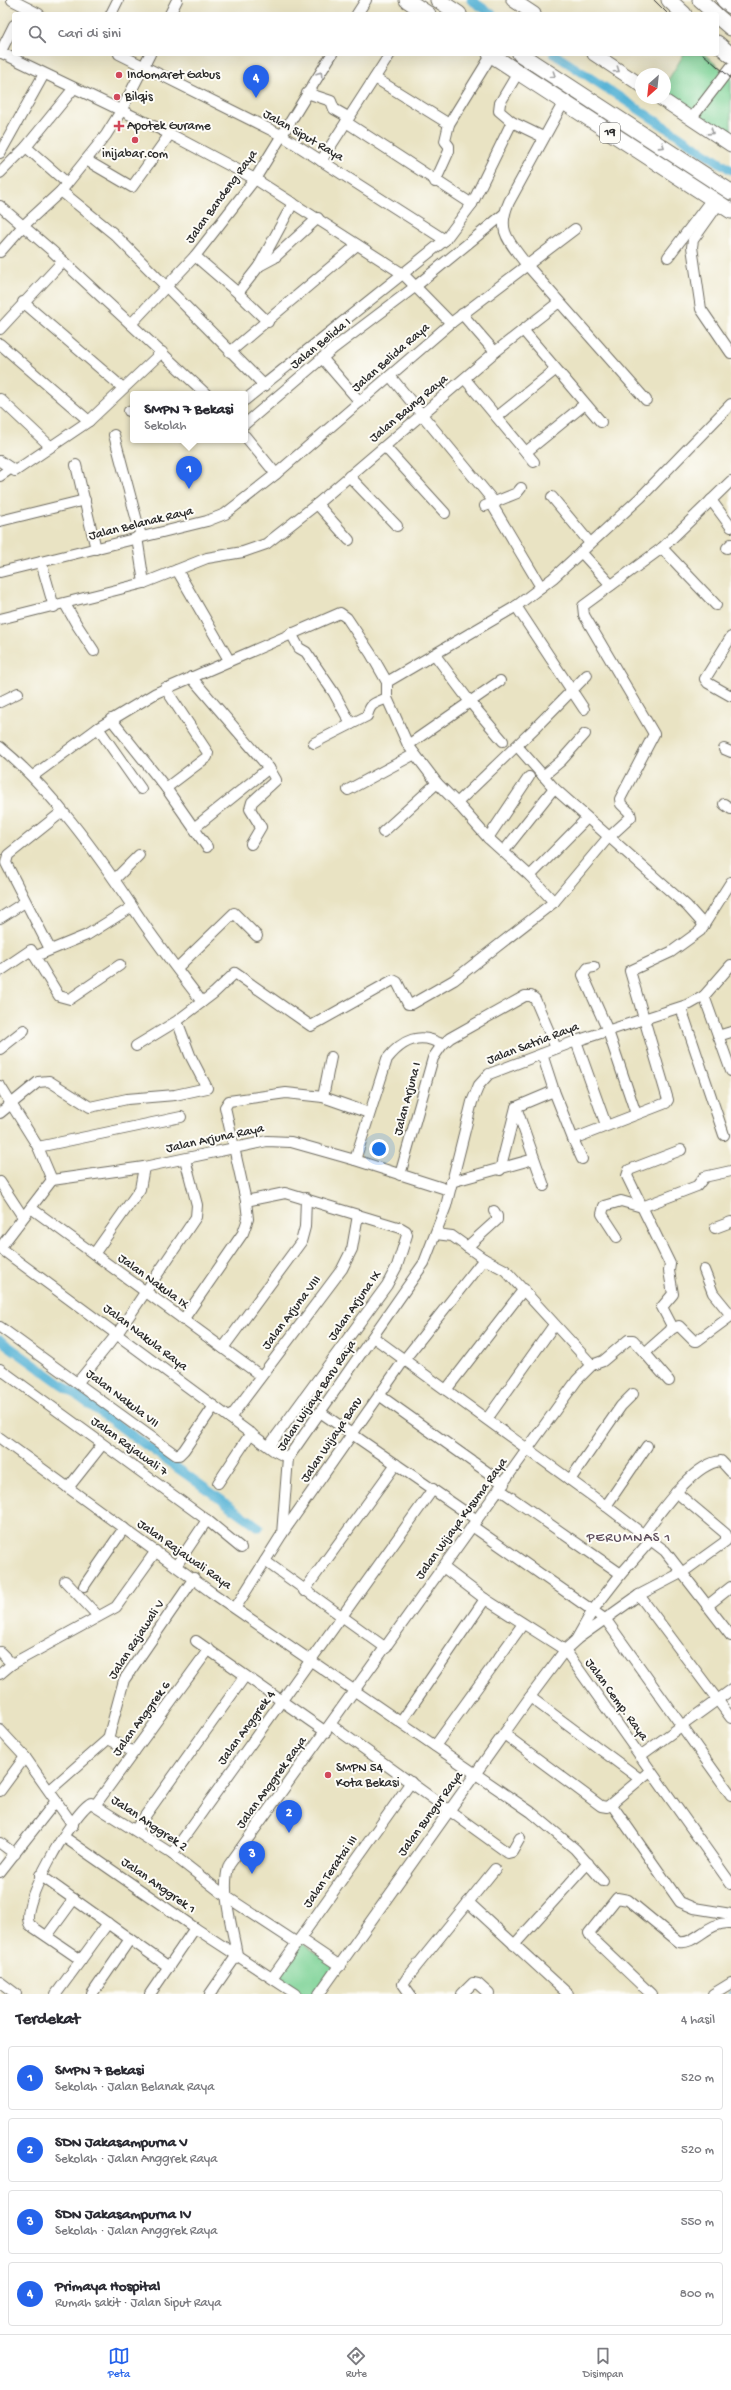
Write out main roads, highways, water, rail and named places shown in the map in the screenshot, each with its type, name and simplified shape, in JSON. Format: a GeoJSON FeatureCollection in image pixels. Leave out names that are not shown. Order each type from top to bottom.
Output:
{"type":"FeatureCollection","features":[{"type":"Feature","properties":{"kind":"highway"},"geometry":{"type":"LineString","coordinates":[[438,0],[456,12]]}},
{"type":"Feature","properties":{"kind":"highway"},"geometry":{"type":"LineString","coordinates":[[669,0],[682,12]]}},
{"type":"Feature","properties":{"kind":"highway"},"geometry":{"type":"LineString","coordinates":[[700,0],[713,12]]}},
{"type":"Feature","properties":{"kind":"highway"},"geometry":{"type":"LineString","coordinates":[[724,0],[731,6]]}},
{"type":"Feature","properties":{"kind":"highway"},"geometry":{"type":"LineString","coordinates":[[719,18],[731,28]]}},
{"type":"Feature","properties":{"kind":"highway"},"geometry":{"type":"LineString","coordinates":[[719,45],[731,55]]}},
{"type":"Feature","properties":{"kind":"highway","name":"19"},"geometry":{"type":"LineString","coordinates":[[487,56],[731,211]]}},
{"type":"Feature","properties":{"kind":"highway","name":"19"},"geometry":{"type":"LineString","coordinates":[[523,56],[731,192]]}},
{"type":"Feature","properties":{"kind":"main road"},"geometry":{"type":"LineString","coordinates":[[401,0],[418,11]]}},
{"type":"Feature","properties":{"kind":"main road"},"geometry":{"type":"LineString","coordinates":[[513,0],[531,12]]}},
{"type":"Feature","properties":{"kind":"main road"},"geometry":{"type":"LineString","coordinates":[[487,56],[731,220]]}},
{"type":"Feature","properties":{"kind":"main road"},"geometry":{"type":"LineString","coordinates":[[597,56],[635,82]]}},
{"type":"Feature","properties":{"kind":"main road"},"geometry":{"type":"LineString","coordinates":[[669,104],[731,145]]}},
{"type":"Feature","properties":{"kind":"waterway"},"geometry":{"type":"LineString","coordinates":[[471,0],[489,12]]}},
{"type":"Feature","properties":{"kind":"waterway"},"geometry":{"type":"LineString","coordinates":[[557,56],[731,170]]}},
{"type":"Feature","properties":{"kind":"waterway"},"geometry":{"type":"LineString","coordinates":[[0,1340],[259,1527]]}},
{"type":"Feature","properties":{"kind":"tram line"},"geometry":{"type":"LineString","coordinates":[[654,0],[666,12]]}},
{"type":"Feature","properties":{"kind":"tram line"},"geometry":{"type":"LineString","coordinates":[[705,56],[731,78]]}},
{"type":"Feature","properties":{"kind":"place","name":"Indomaret Gabus"},"geometry":{"type":"Point","coordinates":[119,75]}},
{"type":"Feature","properties":{"kind":"place","name":"Bilqis"},"geometry":{"type":"Point","coordinates":[117,97]}},
{"type":"Feature","properties":{"kind":"place","name":"Primaya Hospital"},"geometry":{"type":"Point","coordinates":[256,98]}},
{"type":"Feature","properties":{"kind":"place","name":"Apotek Gurame"},"geometry":{"type":"Point","coordinates":[119,126]}},
{"type":"Feature","properties":{"kind":"place","name":"inijabar.com"},"geometry":{"type":"Point","coordinates":[135,140]}},
{"type":"Feature","properties":{"kind":"place","name":"SMPN 7 Bekasi"},"geometry":{"type":"Point","coordinates":[189,489]}},
{"type":"Feature","properties":{"kind":"place","name":"SMPN 54 Kota Bekasi"},"geometry":{"type":"Point","coordinates":[328,1775]}},
{"type":"Feature","properties":{"kind":"place","name":"SDN Jakasampurna V"},"geometry":{"type":"Point","coordinates":[289,1833]}},
{"type":"Feature","properties":{"kind":"place","name":"SDN Jakasampurna IV"},"geometry":{"type":"Point","coordinates":[252,1874]}},
{"type":"Feature","properties":{"kind":"district","name":"PERUMNAS 1"},"geometry":{"type":"Point","coordinates":[629,1538]}}]}
